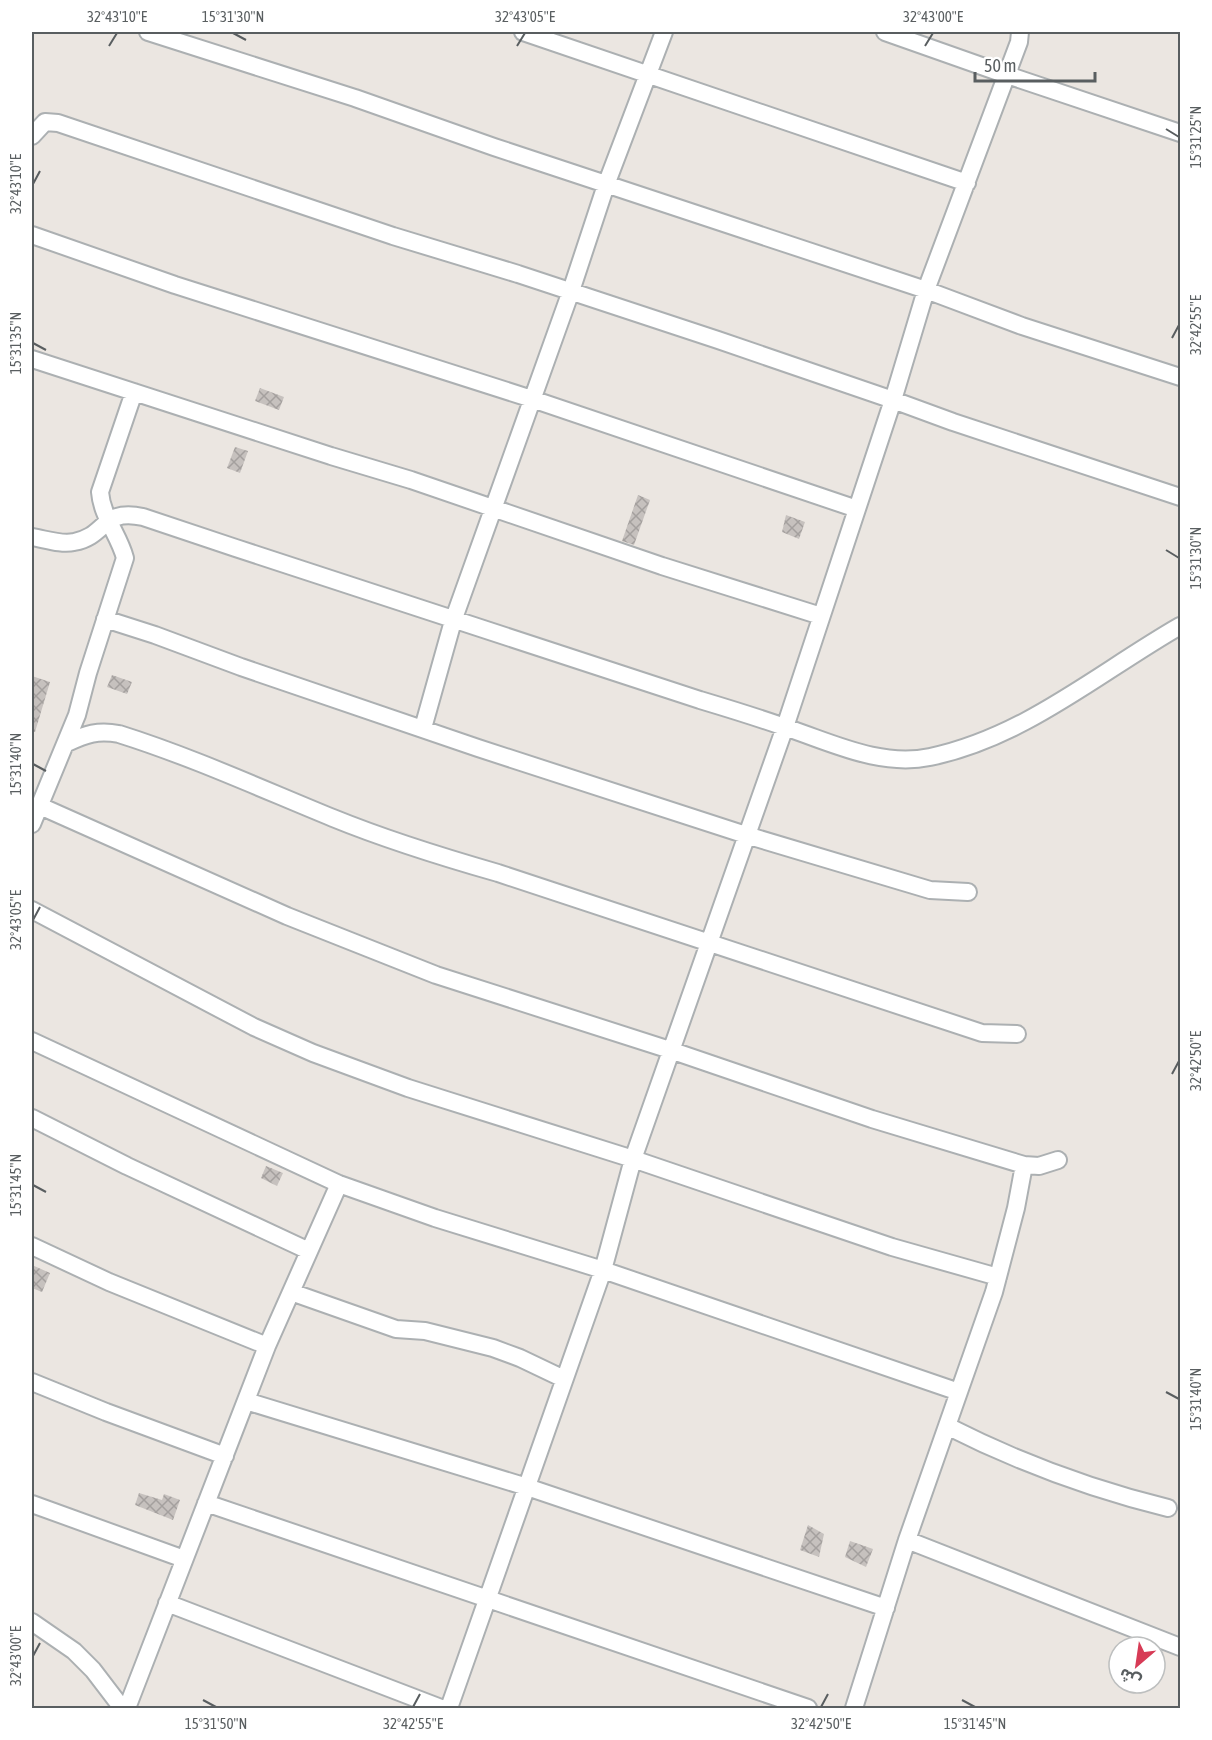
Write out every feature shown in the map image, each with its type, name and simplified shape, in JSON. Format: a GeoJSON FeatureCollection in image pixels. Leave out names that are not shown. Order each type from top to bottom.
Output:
{"type":"FeatureCollection","features":[{"type":"Feature","properties":{"kind":"street"},"geometry":{"type":"LineString","coordinates":[[148,32],[355,98],[606,185],[926,290],[1022,326],[1180,377]]}},
{"type":"Feature","properties":{"kind":"street"},"geometry":{"type":"LineString","coordinates":[[523,32],[967,183]]}},
{"type":"Feature","properties":{"kind":"street"},"geometry":{"type":"LineString","coordinates":[[423,728],[453,621],[571,291],[606,185],[664,32]]}},
{"type":"Feature","properties":{"kind":"street"},"geometry":{"type":"LineString","coordinates":[[885,32],[1180,133]]}},
{"type":"Feature","properties":{"kind":"street"},"geometry":{"type":"LineString","coordinates":[[449,1708],[603,1270],[633,1159],[784,727],[893,400],[926,290],[1007,75],[1019,42],[1020,32]]}},
{"type":"Feature","properties":{"kind":"street"},"geometry":{"type":"LineString","coordinates":[[32,136],[45,122],[58,123],[393,236],[571,291],[1180,497]]}},
{"type":"Feature","properties":{"kind":"street"},"geometry":{"type":"LineString","coordinates":[[32,235],[186,289],[532,399],[857,509]]}},
{"type":"Feature","properties":{"kind":"street"},"geometry":{"type":"LineString","coordinates":[[32,359],[494,507],[662,566],[821,616]]}},
{"type":"Feature","properties":{"kind":"street"},"geometry":{"type":"LineString","coordinates":[[32,824],[77,715],[125,558],[101,503],[100,492],[134,392]]}},
{"type":"Feature","properties":{"kind":"street"},"geometry":{"type":"LineString","coordinates":[[32,537],[72,543],[85,539],[108,521],[127,513],[143,517],[453,621],[885,759],[905,760],[929,757],[975,744],[1017,727],[1050,709],[1145,646],[1180,626]]}},
{"type":"Feature","properties":{"kind":"street"},"geometry":{"type":"LineString","coordinates":[[105,619],[478,748],[746,835],[930,890],[968,892]]}},
{"type":"Feature","properties":{"kind":"street"},"geometry":{"type":"LineString","coordinates":[[67,743],[88,733],[102,731],[129,737],[424,852],[498,873],[982,1033],[1017,1034]]}},
{"type":"Feature","properties":{"kind":"street"},"geometry":{"type":"LineString","coordinates":[[40,806],[287,916],[436,975],[670,1050],[872,1119],[1023,1165],[1039,1166],[1058,1160]]}},
{"type":"Feature","properties":{"kind":"street"},"geometry":{"type":"LineString","coordinates":[[32,910],[254,1028],[313,1053],[408,1088],[633,1159],[892,1247],[998,1277]]}},
{"type":"Feature","properties":{"kind":"street"},"geometry":{"type":"LineString","coordinates":[[32,1041],[339,1184],[435,1218],[603,1270],[959,1392]]}},
{"type":"Feature","properties":{"kind":"street"},"geometry":{"type":"LineString","coordinates":[[32,1118],[127,1166],[309,1251]]}},
{"type":"Feature","properties":{"kind":"street"},"geometry":{"type":"LineString","coordinates":[[854,1708],[907,1540],[998,1277],[1016,1208],[1023,1165]]}},
{"type":"Feature","properties":{"kind":"street"},"geometry":{"type":"LineString","coordinates":[[32,1622],[74,1651],[125,1708],[267,1346],[339,1184]]}},
{"type":"Feature","properties":{"kind":"street"},"geometry":{"type":"LineString","coordinates":[[32,1246],[109,1282],[267,1346]]}},
{"type":"Feature","properties":{"kind":"street"},"geometry":{"type":"LineString","coordinates":[[291,1292],[396,1329],[425,1331],[493,1348],[564,1379]]}},
{"type":"Feature","properties":{"kind":"street"},"geometry":{"type":"LineString","coordinates":[[32,1382],[225,1456]]}},
{"type":"Feature","properties":{"kind":"street"},"geometry":{"type":"LineString","coordinates":[[246,1401],[527,1487],[886,1608]]}},
{"type":"Feature","properties":{"kind":"street"},"geometry":{"type":"LineString","coordinates":[[946,1426],[1018,1461],[1055,1475],[1092,1488],[1168,1508]]}},
{"type":"Feature","properties":{"kind":"street"},"geometry":{"type":"LineString","coordinates":[[206,1503],[808,1708]]}},
{"type":"Feature","properties":{"kind":"street"},"geometry":{"type":"LineString","coordinates":[[32,1504],[184,1559]]}},
{"type":"Feature","properties":{"kind":"street"},"geometry":{"type":"LineString","coordinates":[[907,1540],[1180,1647]]}},
{"type":"Feature","properties":{"kind":"street"},"geometry":{"type":"LineString","coordinates":[[167,1603],[441,1708]]}},
{"type":"Feature","properties":{"kind":"building"},"geometry":{"type":"Polygon","coordinates":[[[260,388],[284,397],[279,410],[255,401],[260,388]]]}},
{"type":"Feature","properties":{"kind":"building"},"geometry":{"type":"Polygon","coordinates":[[[235,447],[248,451],[240,473],[227,468],[235,447]]]}},
{"type":"Feature","properties":{"kind":"building"},"geometry":{"type":"Polygon","coordinates":[[[638,495],[650,500],[634,545],[622,541],[638,495]]]}},
{"type":"Feature","properties":{"kind":"building"},"geometry":{"type":"Polygon","coordinates":[[[786,515],[805,522],[799,539],[782,532],[786,515]]]}},
{"type":"Feature","properties":{"kind":"building"},"geometry":{"type":"Polygon","coordinates":[[[112,675],[132,682],[127,694],[107,687],[112,675]]]}},
{"type":"Feature","properties":{"kind":"building"},"geometry":{"type":"Polygon","coordinates":[[[32,676],[50,682],[35,732],[32,732],[32,676]]]}},
{"type":"Feature","properties":{"kind":"building"},"geometry":{"type":"Polygon","coordinates":[[[266,1166],[283,1173],[277,1186],[261,1178],[266,1166]]]}},
{"type":"Feature","properties":{"kind":"building"},"geometry":{"type":"Polygon","coordinates":[[[32,1265],[50,1273],[42,1292],[32,1288],[32,1265]]]}},
{"type":"Feature","properties":{"kind":"building"},"geometry":{"type":"Polygon","coordinates":[[[139,1493],[162,1500],[164,1494],[180,1500],[173,1520],[135,1505],[139,1493]]]}},
{"type":"Feature","properties":{"kind":"building"},"geometry":{"type":"Polygon","coordinates":[[[808,1525],[824,1534],[819,1557],[800,1550],[808,1525]]]}},
{"type":"Feature","properties":{"kind":"building"},"geometry":{"type":"Polygon","coordinates":[[[850,1541],[873,1549],[866,1567],[845,1557],[850,1541]]]}}]}
